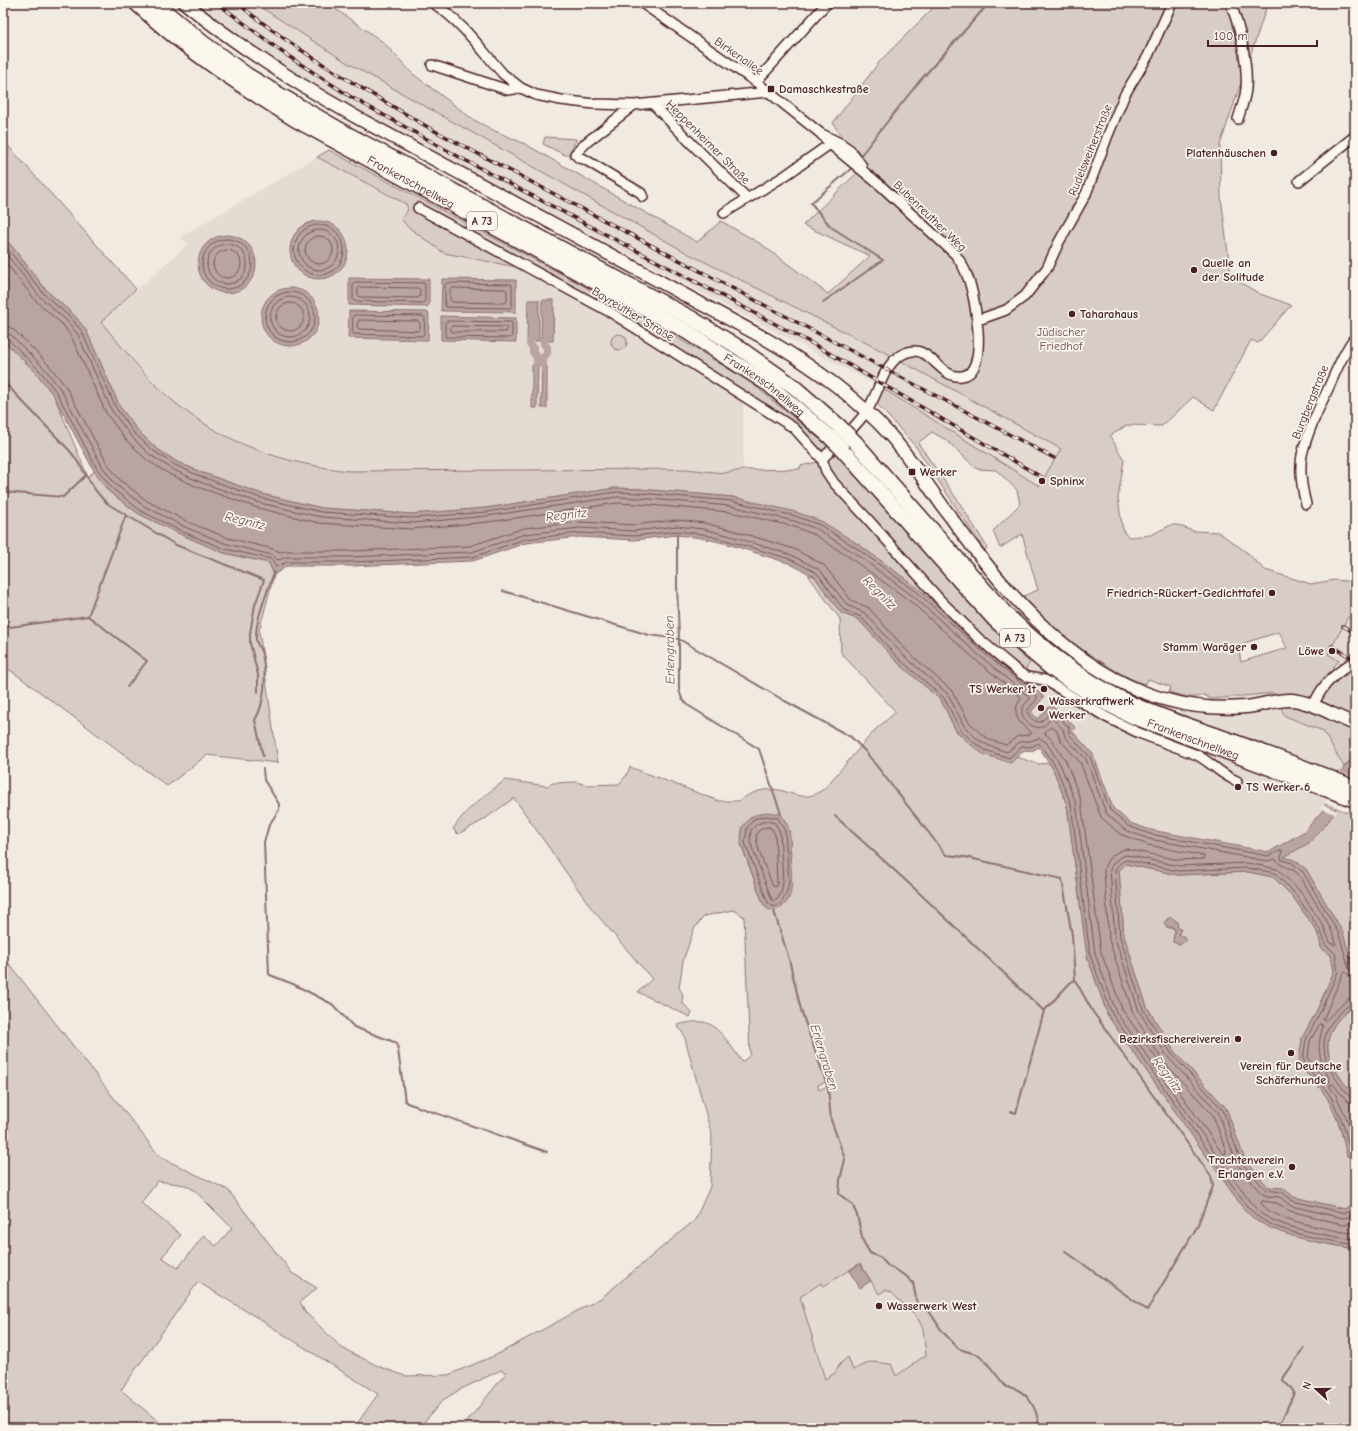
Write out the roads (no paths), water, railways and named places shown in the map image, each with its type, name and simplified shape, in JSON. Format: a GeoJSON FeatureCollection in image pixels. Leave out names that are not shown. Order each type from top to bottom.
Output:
{"type":"FeatureCollection","features":[{"type":"Feature","properties":{"kind":"highway","name":"Frankenschnellweg"},"geometry":{"type":"LineString","coordinates":[[136,3],[162,27],[194,53],[234,81],[283,112],[684,330],[768,384],[834,431],[856,443],[1005,613],[1028,635],[1062,663],[1091,682],[1130,703],[1315,778],[1355,800]]}},
{"type":"Feature","properties":{"kind":"highway","name":"Frankenschnellweg"},"geometry":{"type":"LineString","coordinates":[[155,3],[202,42],[247,75],[280,95],[351,136],[691,318],[731,343],[793,386],[834,431],[842,449],[995,620],[1053,670],[1108,705],[1134,717],[1315,778],[1355,788]]}},
{"type":"Feature","properties":{"kind":"main road"},"geometry":{"type":"LineString","coordinates":[[185,3],[254,55],[320,97],[783,349],[834,384],[867,412],[890,435],[906,454],[952,519],[1007,589],[1047,631],[1088,663],[1116,680],[1141,691],[1165,700],[1190,706],[1227,709],[1256,706],[1287,700],[1299,701],[1351,722]]}},
{"type":"Feature","properties":{"kind":"street"},"geometry":{"type":"LineString","coordinates":[[433,3],[462,26],[503,74],[521,88],[536,95],[594,104],[634,105],[768,92]]}},
{"type":"Feature","properties":{"kind":"street","name":"Birkenallee"},"geometry":{"type":"LineString","coordinates":[[642,3],[756,82],[820,133],[830,144],[867,174]]}},
{"type":"Feature","properties":{"kind":"street"},"geometry":{"type":"LineString","coordinates":[[756,82],[827,3]]}},
{"type":"Feature","properties":{"kind":"street","name":"Rudelsweiherstraße"},"geometry":{"type":"LineString","coordinates":[[978,320],[1006,310],[1025,296],[1047,268],[1059,242],[1086,194],[1108,135],[1126,94],[1148,56],[1172,3]]}},
{"type":"Feature","properties":{"kind":"street"},"geometry":{"type":"LineString","coordinates":[[1230,3],[1236,16],[1244,59],[1246,88],[1238,119]]}},
{"type":"Feature","properties":{"kind":"street"},"geometry":{"type":"LineString","coordinates":[[432,65],[508,90],[521,88]]}},
{"type":"Feature","properties":{"kind":"street","name":"Heppenheimer Straße"},"geometry":{"type":"LineString","coordinates":[[652,103],[747,198]]}},
{"type":"Feature","properties":{"kind":"street"},"geometry":{"type":"LineString","coordinates":[[634,105],[574,154],[641,193],[644,197]]}},
{"type":"Feature","properties":{"kind":"street","name":"Birkenallee"},"geometry":{"type":"LineString","coordinates":[[820,133],[850,150],[867,174]]}},
{"type":"Feature","properties":{"kind":"street"},"geometry":{"type":"LineString","coordinates":[[1299,181],[1355,136]]}},
{"type":"Feature","properties":{"kind":"street","name":"Heppenheimer Straße"},"geometry":{"type":"LineString","coordinates":[[724,213],[786,175],[830,144]]}},
{"type":"Feature","properties":{"kind":"street","name":"Bubenreuther Weg"},"geometry":{"type":"LineString","coordinates":[[867,174],[960,260],[969,279],[978,320],[976,363],[969,374],[962,376],[955,375],[944,369],[922,352],[916,351],[905,353],[897,358],[890,366],[867,412]]}},
{"type":"Feature","properties":{"kind":"street","name":"Bayreuther Straße"},"geometry":{"type":"LineString","coordinates":[[418,208],[610,312],[794,428],[822,459]]}},
{"type":"Feature","properties":{"kind":"street","name":"Burgbergstraße"},"geometry":{"type":"LineString","coordinates":[[1306,504],[1301,485],[1302,456],[1322,402],[1342,357],[1355,337]]}},
{"type":"Feature","properties":{"kind":"street"},"geometry":{"type":"LineString","coordinates":[[867,412],[822,459],[826,472],[834,483],[866,516],[941,601],[978,638],[1020,673],[1045,680],[1106,717],[1139,733],[1197,755],[1226,777],[1237,781]]}},
{"type":"Feature","properties":{"kind":"street"},"geometry":{"type":"LineString","coordinates":[[1314,706],[1322,688],[1330,679],[1355,660]]}},
{"type":"Feature","properties":{"kind":"water"},"geometry":{"type":"Polygon","coordinates":[[[319,221],[330,223],[343,234],[346,239],[348,250],[346,261],[335,274],[330,277],[319,279],[308,277],[295,266],[292,261],[290,250],[292,239],[303,226],[308,223],[319,221]]]}},
{"type":"Feature","properties":{"kind":"water"},"geometry":{"type":"Polygon","coordinates":[[[227,235],[238,237],[251,248],[254,253],[256,264],[254,275],[243,288],[238,291],[227,293],[216,291],[203,280],[200,275],[198,264],[200,253],[211,240],[216,237],[227,235]]]}},
{"type":"Feature","properties":{"kind":"water","name":"Regnitz"},"geometry":{"type":"Polygon","coordinates":[[[3,238],[10,244],[47,291],[75,316],[86,330],[120,407],[138,431],[156,448],[177,462],[203,473],[262,494],[322,508],[412,514],[486,508],[616,488],[733,497],[796,512],[821,521],[858,544],[919,589],[986,649],[1044,697],[1031,712],[1038,719],[1051,705],[1076,728],[1072,731],[1093,754],[1113,808],[1130,823],[1151,830],[1269,852],[1305,831],[1322,811],[1344,767],[1355,755],[1355,770],[1328,822],[1309,843],[1284,857],[1294,860],[1306,869],[1343,933],[1355,974],[1355,1005],[1345,1012],[1332,1029],[1328,1048],[1329,1057],[1333,1068],[1355,1097],[1355,1174],[1351,1167],[1350,1157],[1347,1156],[1341,1128],[1328,1099],[1315,1081],[1307,1074],[1299,1060],[1302,1038],[1317,1010],[1334,971],[1331,955],[1321,948],[1316,930],[1293,897],[1273,877],[1248,872],[1178,875],[1126,864],[1119,870],[1124,936],[1147,1007],[1174,1051],[1226,1108],[1245,1160],[1268,1187],[1283,1188],[1294,1197],[1345,1209],[1355,1201],[1355,1249],[1282,1233],[1257,1221],[1251,1216],[1243,1208],[1108,1016],[1087,956],[1067,805],[1053,769],[1039,747],[1032,751],[1024,750],[1011,763],[983,754],[971,745],[956,731],[941,700],[897,662],[859,620],[841,613],[814,576],[788,563],[728,544],[702,538],[677,535],[634,540],[580,537],[526,543],[473,561],[351,566],[287,566],[274,575],[269,563],[224,553],[182,535],[139,514],[108,491],[94,471],[54,396],[38,375],[3,340],[3,238]]]}},
{"type":"Feature","properties":{"kind":"water"},"geometry":{"type":"Polygon","coordinates":[[[349,278],[429,279],[429,305],[427,307],[349,305],[349,278]]]}},
{"type":"Feature","properties":{"kind":"water"},"geometry":{"type":"Polygon","coordinates":[[[442,279],[516,280],[516,312],[441,311],[442,279]]]}},
{"type":"Feature","properties":{"kind":"water"},"geometry":{"type":"Polygon","coordinates":[[[290,288],[301,290],[314,301],[317,306],[319,317],[317,328],[306,341],[301,344],[290,346],[279,344],[266,333],[263,328],[261,317],[263,306],[274,293],[279,290],[290,288]]]}},
{"type":"Feature","properties":{"kind":"water"},"geometry":{"type":"Polygon","coordinates":[[[528,300],[539,300],[539,341],[527,341],[528,300]]]}},
{"type":"Feature","properties":{"kind":"water"},"geometry":{"type":"Polygon","coordinates":[[[542,300],[554,300],[553,341],[541,341],[542,300]]]}},
{"type":"Feature","properties":{"kind":"water"},"geometry":{"type":"Polygon","coordinates":[[[349,311],[427,312],[429,314],[428,340],[348,338],[349,311]]]}},
{"type":"Feature","properties":{"kind":"water"},"geometry":{"type":"Polygon","coordinates":[[[441,316],[516,318],[516,342],[441,340],[441,316]]]}},
{"type":"Feature","properties":{"kind":"water"},"geometry":{"type":"Polygon","coordinates":[[[538,364],[537,408],[532,408],[532,365],[538,364]]]}},
{"type":"Feature","properties":{"kind":"water"},"geometry":{"type":"Polygon","coordinates":[[[542,364],[547,366],[547,408],[541,408],[542,364]]]}},
{"type":"Feature","properties":{"kind":"water"},"geometry":{"type":"Polygon","coordinates":[[[767,812],[781,814],[788,827],[790,837],[792,886],[788,900],[784,905],[774,910],[764,906],[741,844],[742,827],[752,816],[767,812]]]}},
{"type":"Feature","properties":{"kind":"water"},"geometry":{"type":"Polygon","coordinates":[[[1171,917],[1178,923],[1177,926],[1181,930],[1178,934],[1184,936],[1186,940],[1180,945],[1173,942],[1175,929],[1173,927],[1169,928],[1164,923],[1171,917]]]}},
{"type":"Feature","properties":{"kind":"water"},"geometry":{"type":"Polygon","coordinates":[[[860,1264],[871,1281],[860,1288],[849,1271],[860,1264]]]}},
{"type":"Feature","properties":{"kind":"waterway"},"geometry":{"type":"LineString","coordinates":[[860,156],[918,83],[989,3]]}},
{"type":"Feature","properties":{"kind":"waterway"},"geometry":{"type":"LineString","coordinates":[[823,302],[883,260],[831,227],[811,203],[853,167]]}},
{"type":"Feature","properties":{"kind":"waterway"},"geometry":{"type":"LineString","coordinates":[[530,341],[530,344],[533,347],[533,352],[537,357],[537,364]]}},
{"type":"Feature","properties":{"kind":"waterway"},"geometry":{"type":"LineString","coordinates":[[543,364],[543,358],[547,353],[547,347],[544,344],[544,341]]}},
{"type":"Feature","properties":{"kind":"waterway"},"geometry":{"type":"LineString","coordinates":[[3,381],[69,450],[97,492],[108,504],[176,545],[264,580],[255,605],[250,633],[250,643],[258,675],[258,692]]}},
{"type":"Feature","properties":{"kind":"waterway"},"geometry":{"type":"LineString","coordinates":[[3,492],[63,497],[86,475]]}},
{"type":"Feature","properties":{"kind":"waterway"},"geometry":{"type":"LineString","coordinates":[[3,619],[10,627],[88,616],[126,515]]}},
{"type":"Feature","properties":{"kind":"waterway","name":"Erlengraben"},"geometry":{"type":"LineString","coordinates":[[677,535],[679,690],[682,699],[689,706],[759,749],[781,814]]}},
{"type":"Feature","properties":{"kind":"waterway"},"geometry":{"type":"LineString","coordinates":[[263,756],[255,720],[261,706],[265,679],[264,662],[257,644],[256,632],[262,605],[274,572]]}},
{"type":"Feature","properties":{"kind":"waterway"},"geometry":{"type":"LineString","coordinates":[[503,591],[649,635],[679,639],[785,701],[851,737],[865,751],[946,855],[965,857],[1062,879],[1072,935],[1075,980],[1070,983],[1044,1011],[1016,1113],[1010,1111]]}},
{"type":"Feature","properties":{"kind":"waterway"},"geometry":{"type":"LineString","coordinates":[[88,616],[147,661],[127,687]]}},
{"type":"Feature","properties":{"kind":"waterway"},"geometry":{"type":"LineString","coordinates":[[263,769],[264,780],[279,804],[279,810],[269,825],[264,842],[269,974],[293,984],[332,1004],[354,1027],[397,1043],[405,1101],[407,1103],[547,1152]]}},
{"type":"Feature","properties":{"kind":"waterway"},"geometry":{"type":"LineString","coordinates":[[835,816],[1044,1011]]}},
{"type":"Feature","properties":{"kind":"waterway","name":"Erlengraben"},"geometry":{"type":"LineString","coordinates":[[774,911],[789,959],[801,1010],[828,1088],[831,1120],[845,1159],[840,1180],[839,1194],[852,1204],[857,1215],[863,1241],[870,1253],[881,1258],[887,1265],[906,1276],[913,1283],[917,1304],[929,1311],[942,1331],[959,1349],[979,1355],[1006,1387],[1013,1388],[1025,1395],[1034,1407],[1039,1428]]}},
{"type":"Feature","properties":{"kind":"waterway"},"geometry":{"type":"LineString","coordinates":[[1065,1251],[1147,1310],[1197,1227],[1213,1186],[1211,1176],[1093,1012],[1075,980]]}},
{"type":"Feature","properties":{"kind":"waterway"},"geometry":{"type":"LineString","coordinates":[[1278,1428],[1294,1393],[1283,1380],[1304,1348]]}},
{"type":"Feature","properties":{"kind":"railway"},"geometry":{"type":"LineString","coordinates":[[217,3],[282,52],[351,97],[461,158],[815,345],[1043,478]]}},
{"type":"Feature","properties":{"kind":"railway"},"geometry":{"type":"LineString","coordinates":[[237,3],[284,38],[357,86],[433,130],[1054,458]]}},
{"type":"Feature","properties":{"kind":"railway"},"geometry":{"type":"LineString","coordinates":[[1343,626],[1355,633]]}},
{"type":"Feature","properties":{"kind":"railway"},"geometry":{"type":"LineString","coordinates":[[1332,646],[1355,660]]}},
{"type":"Feature","properties":{"kind":"place","name":"Damaschkestraße"},"geometry":{"type":"Point","coordinates":[771,89]}},
{"type":"Feature","properties":{"kind":"place","name":"Platenhäuschen"},"geometry":{"type":"Point","coordinates":[1274,153]}},
{"type":"Feature","properties":{"kind":"place","name":"Quelle an der Solitude"},"geometry":{"type":"Point","coordinates":[1194,270]}},
{"type":"Feature","properties":{"kind":"place","name":"Taharahaus"},"geometry":{"type":"Point","coordinates":[1072,314]}},
{"type":"Feature","properties":{"kind":"place","name":"Werker"},"geometry":{"type":"Point","coordinates":[912,472]}},
{"type":"Feature","properties":{"kind":"place","name":"Sphinx"},"geometry":{"type":"Point","coordinates":[1042,481]}},
{"type":"Feature","properties":{"kind":"place","name":"Friedrich-Rückert-Gedichttafel"},"geometry":{"type":"Point","coordinates":[1272,593]}},
{"type":"Feature","properties":{"kind":"place","name":"Stamm Waräger"},"geometry":{"type":"Point","coordinates":[1254,647]}},
{"type":"Feature","properties":{"kind":"place","name":"Löwe"},"geometry":{"type":"Point","coordinates":[1332,651]}},
{"type":"Feature","properties":{"kind":"place","name":"TS Werker 1t"},"geometry":{"type":"Point","coordinates":[1044,689]}},
{"type":"Feature","properties":{"kind":"place","name":"Wasserkraftwerk Werker"},"geometry":{"type":"Point","coordinates":[1041,708]}},
{"type":"Feature","properties":{"kind":"place","name":"TS Werker 6"},"geometry":{"type":"Point","coordinates":[1238,787]}},
{"type":"Feature","properties":{"kind":"place","name":"Bezirksfischereiverein"},"geometry":{"type":"Point","coordinates":[1238,1039]}},
{"type":"Feature","properties":{"kind":"place","name":"Verein für Deutsche Schäferhunde"},"geometry":{"type":"Point","coordinates":[1291,1053]}},
{"type":"Feature","properties":{"kind":"place","name":"Trachtenverein Erlangen e.V."},"geometry":{"type":"Point","coordinates":[1292,1167]}},
{"type":"Feature","properties":{"kind":"place","name":"Wasserwerk West"},"geometry":{"type":"Point","coordinates":[879,1306]}},
{"type":"Feature","properties":{"kind":"park label","name":"Jüdischer Friedhof"},"geometry":{"type":"Point","coordinates":[1061,339]}}]}
